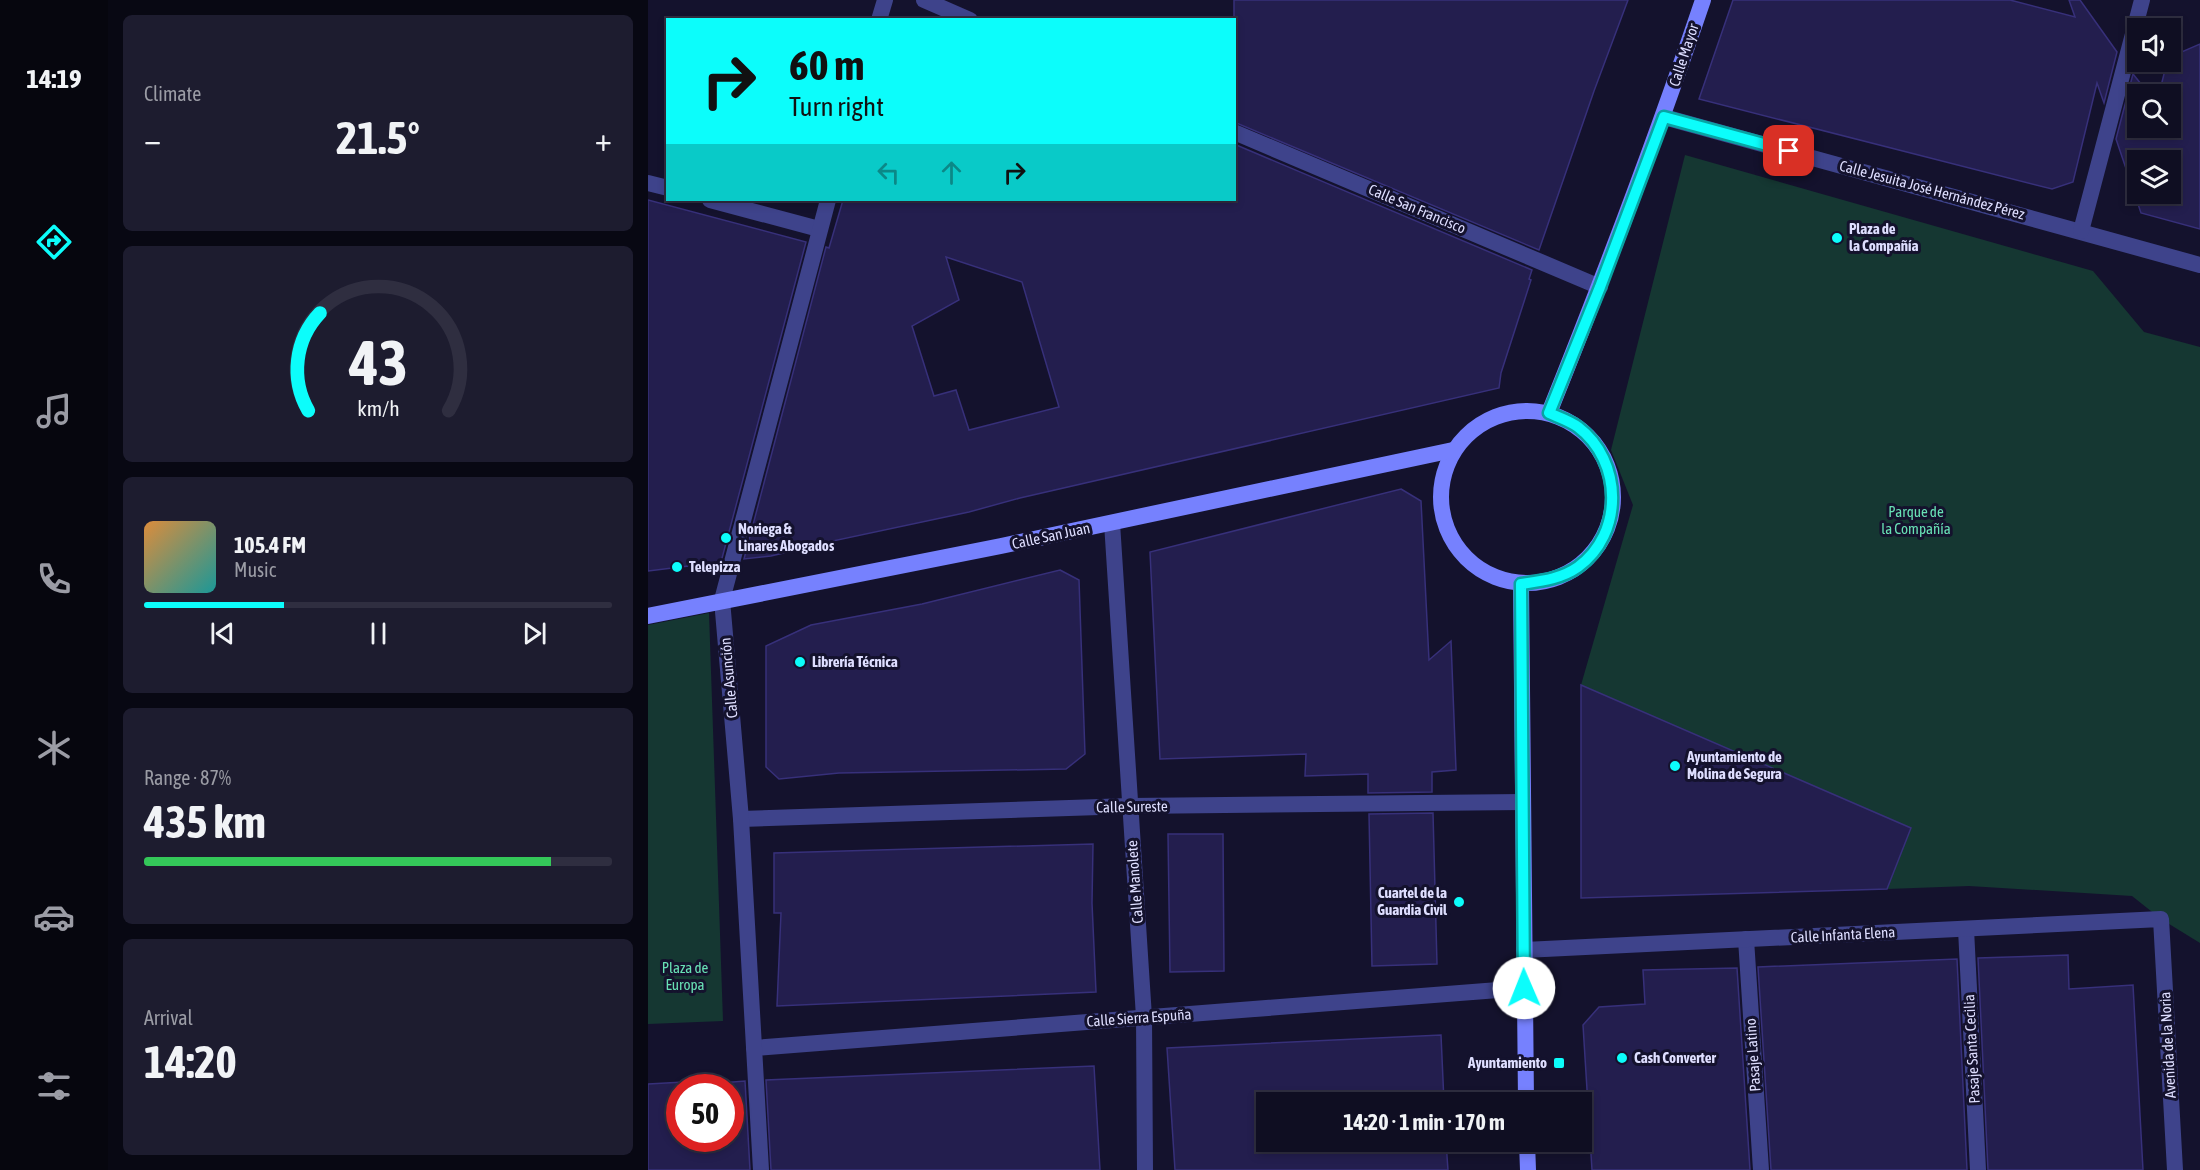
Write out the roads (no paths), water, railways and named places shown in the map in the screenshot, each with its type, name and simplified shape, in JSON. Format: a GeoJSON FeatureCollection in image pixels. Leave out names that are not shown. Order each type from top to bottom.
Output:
{"type":"FeatureCollection","features":[{"type":"Feature","properties":{"kind":"main road","name":"Calle Mayor"},"geometry":{"type":"LineString","coordinates":[[1549,413],[1600,287],[1664,117],[1703,0]]}},
{"type":"Feature","properties":{"kind":"main road"},"geometry":{"type":"LineString","coordinates":[[1512,410],[1549,413],[1578,427],[1601,453],[1612,481],[1612,514],[1601,543],[1578,567],[1552,580],[1521,584],[1487,574],[1456,548],[1443,521],[1441,478],[1453,450],[1484,420],[1512,410]]}},
{"type":"Feature","properties":{"kind":"main road","name":"Calle San Juan"},"geometry":{"type":"LineString","coordinates":[[648,616],[1112,523],[1453,450]]}},
{"type":"Feature","properties":{"kind":"main road"},"geometry":{"type":"LineString","coordinates":[[1521,584],[1526,1092]]}},
{"type":"Feature","properties":{"kind":"main road"},"geometry":{"type":"LineString","coordinates":[[1527,1152],[1528,1170]]}},
{"type":"Feature","properties":{"kind":"street"},"geometry":{"type":"LineString","coordinates":[[880,18],[885,0]]}},
{"type":"Feature","properties":{"kind":"street"},"geometry":{"type":"LineString","coordinates":[[924,0],[965,18]]}},
{"type":"Feature","properties":{"kind":"street"},"geometry":{"type":"LineString","coordinates":[[2081,231],[2142,0]]}},
{"type":"Feature","properties":{"kind":"street","name":"Calle Jesuita José Hernández Pérez"},"geometry":{"type":"LineString","coordinates":[[1664,117],[2200,265]]}},
{"type":"Feature","properties":{"kind":"street","name":"Calle San Francisco"},"geometry":{"type":"LineString","coordinates":[[1236,133],[1600,287]]}},
{"type":"Feature","properties":{"kind":"street"},"geometry":{"type":"LineString","coordinates":[[648,183],[666,188]]}},
{"type":"Feature","properties":{"kind":"street"},"geometry":{"type":"LineString","coordinates":[[714,201],[819,229]]}},
{"type":"Feature","properties":{"kind":"street","name":"Calle Asunción"},"geometry":{"type":"LineString","coordinates":[[761,1170],[741,819],[722,600],[828,201]]}},
{"type":"Feature","properties":{"kind":"street","name":"Calle Manolete"},"geometry":{"type":"LineString","coordinates":[[1112,523],[1144,1017],[1145,1170]]}},
{"type":"Feature","properties":{"kind":"street","name":"Calle Sureste"},"geometry":{"type":"LineString","coordinates":[[741,819],[1130,806],[1523,802]]}},
{"type":"Feature","properties":{"kind":"street","name":"Calle Infanta Elena"},"geometry":{"type":"LineString","coordinates":[[1524,950],[2161,919]]}},
{"type":"Feature","properties":{"kind":"street","name":"Avenida de la Noria"},"geometry":{"type":"LineString","coordinates":[[2161,919],[2175,1170]]}},
{"type":"Feature","properties":{"kind":"street","name":"Pasaje Santa Cecilia"},"geometry":{"type":"LineString","coordinates":[[1966,929],[1978,1170]]}},
{"type":"Feature","properties":{"kind":"street","name":"Pasaje Latino"},"geometry":{"type":"LineString","coordinates":[[1746,939],[1761,1170]]}},
{"type":"Feature","properties":{"kind":"street","name":"Calle Sierra Espuña"},"geometry":{"type":"LineString","coordinates":[[754,1048],[1524,988]]}},
{"type":"Feature","properties":{"kind":"place","name":"Plaza de la Compañía"},"geometry":{"type":"Point","coordinates":[1837,238]}},
{"type":"Feature","properties":{"kind":"place","name":"Noriega & Linares Abogados"},"geometry":{"type":"Point","coordinates":[726,538]}},
{"type":"Feature","properties":{"kind":"place","name":"Telepizza"},"geometry":{"type":"Point","coordinates":[677,567]}},
{"type":"Feature","properties":{"kind":"place","name":"Librería Técnica"},"geometry":{"type":"Point","coordinates":[800,662]}},
{"type":"Feature","properties":{"kind":"place","name":"Ayuntamiento de Molina de Segura"},"geometry":{"type":"Point","coordinates":[1675,766]}},
{"type":"Feature","properties":{"kind":"place","name":"Cuartel de la Guardia Civil"},"geometry":{"type":"Point","coordinates":[1459,902]}},
{"type":"Feature","properties":{"kind":"place","name":"Cash Converter"},"geometry":{"type":"Point","coordinates":[1622,1058]}},
{"type":"Feature","properties":{"kind":"place","name":"Ayuntamiento"},"geometry":{"type":"Point","coordinates":[1559,1063]}},
{"type":"Feature","properties":{"kind":"park label","name":"Parque de la Compañía"},"geometry":{"type":"Point","coordinates":[1916,520]}},
{"type":"Feature","properties":{"kind":"park label","name":"Plaza de Europa"},"geometry":{"type":"Point","coordinates":[685,976]}}]}
